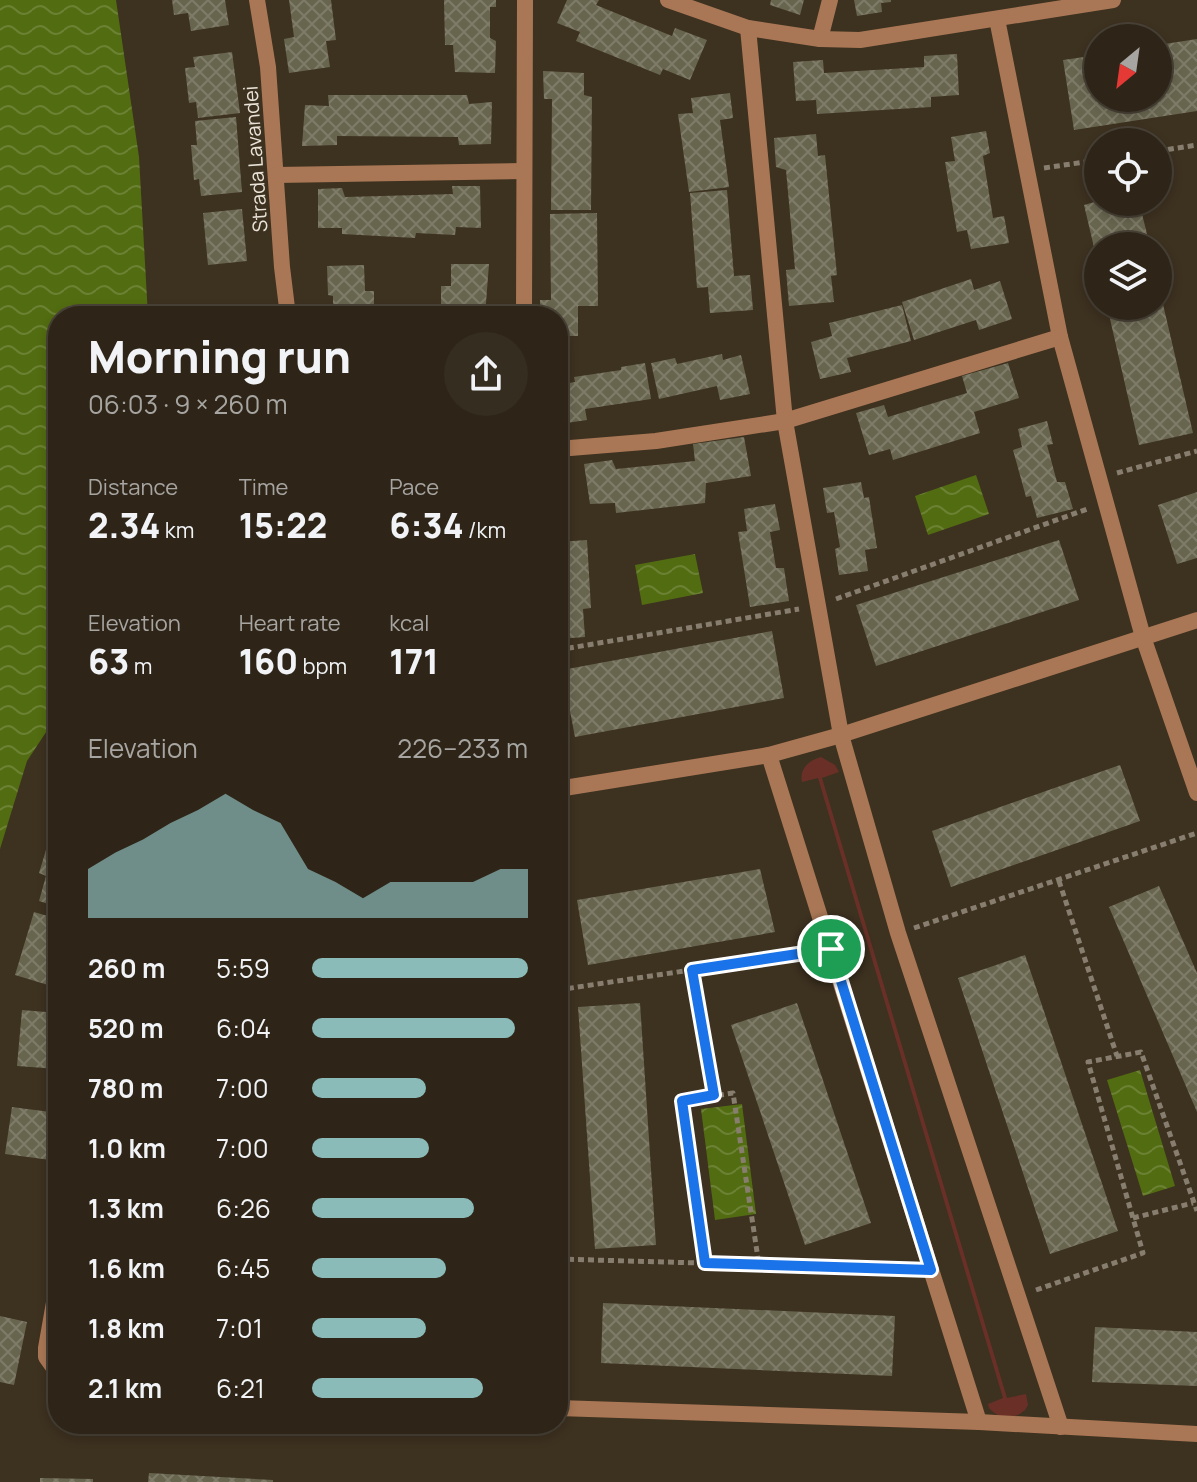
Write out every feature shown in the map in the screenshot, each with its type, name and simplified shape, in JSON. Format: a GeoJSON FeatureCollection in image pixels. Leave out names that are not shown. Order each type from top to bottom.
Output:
{"type":"FeatureCollection","features":[{"type":"Feature","properties":{"kind":"street","name":"Strada Lavandei"},"geometry":{"type":"LineString","coordinates":[[257,0],[268,67],[287,306]]}},
{"type":"Feature","properties":{"kind":"street"},"geometry":{"type":"LineString","coordinates":[[524,306],[525,0]]}},
{"type":"Feature","properties":{"kind":"street"},"geometry":{"type":"LineString","coordinates":[[668,0],[748,28],[820,39],[860,40],[1113,0]]}},
{"type":"Feature","properties":{"kind":"street"},"geometry":{"type":"LineString","coordinates":[[820,39],[830,0]]}},
{"type":"Feature","properties":{"kind":"street"},"geometry":{"type":"LineString","coordinates":[[997,19],[1060,337],[1143,637],[1197,793]]}},
{"type":"Feature","properties":{"kind":"street"},"geometry":{"type":"LineString","coordinates":[[748,28],[785,421],[841,735],[898,933],[1061,1427]]}},
{"type":"Feature","properties":{"kind":"street"},"geometry":{"type":"LineString","coordinates":[[276,175],[524,171]]}},
{"type":"Feature","properties":{"kind":"street"},"geometry":{"type":"LineString","coordinates":[[568,448],[656,441],[785,421],[1060,337]]}},
{"type":"Feature","properties":{"kind":"street"},"geometry":{"type":"LineString","coordinates":[[568,787],[769,755],[841,735],[1197,620]]}},
{"type":"Feature","properties":{"kind":"street"},"geometry":{"type":"LineString","coordinates":[[769,755],[979,1422]]}},
{"type":"Feature","properties":{"kind":"street"},"geometry":{"type":"LineString","coordinates":[[48,1337],[48,1360]]}},
{"type":"Feature","properties":{"kind":"street"},"geometry":{"type":"LineString","coordinates":[[568,1408],[979,1422],[1197,1434]]}},
{"type":"Feature","properties":{"kind":"path"},"geometry":{"type":"LineString","coordinates":[[1172,149],[1197,145]]}},
{"type":"Feature","properties":{"kind":"path"},"geometry":{"type":"LineString","coordinates":[[1027,170],[1084,162]]}},
{"type":"Feature","properties":{"kind":"path"},"geometry":{"type":"LineString","coordinates":[[1099,478],[1197,451]]}},
{"type":"Feature","properties":{"kind":"path"},"geometry":{"type":"LineString","coordinates":[[568,648],[816,606],[1106,503]]}},
{"type":"Feature","properties":{"kind":"path"},"geometry":{"type":"LineString","coordinates":[[898,933],[1197,833]]}},
{"type":"Feature","properties":{"kind":"path"},"geometry":{"type":"LineString","coordinates":[[1059,881],[1117,1056]]}},
{"type":"Feature","properties":{"kind":"path"},"geometry":{"type":"LineString","coordinates":[[568,989],[831,949]]}},
{"type":"Feature","properties":{"kind":"path"},"geometry":{"type":"LineString","coordinates":[[692,970],[714,1095]]}},
{"type":"Feature","properties":{"kind":"path"},"geometry":{"type":"LineString","coordinates":[[1016,1297],[1143,1253],[1088,1062],[1141,1052],[1197,1211]]}},
{"type":"Feature","properties":{"kind":"path"},"geometry":{"type":"LineString","coordinates":[[705,1263],[682,1101],[733,1093],[759,1265]]}},
{"type":"Feature","properties":{"kind":"path"},"geometry":{"type":"LineString","coordinates":[[1133,1218],[1193,1203]]}},
{"type":"Feature","properties":{"kind":"path"},"geometry":{"type":"LineString","coordinates":[[568,1259],[931,1270]]}},
{"type":"Feature","properties":{"kind":"shaded area"},"geometry":{"type":"Polygon","coordinates":[[[821,757],[835,765],[839,772],[822,778],[1007,1398],[1026,1394],[1028,1405],[1015,1416],[1002,1417],[989,1408],[988,1404],[1003,1398],[818,778],[802,782],[806,766],[821,757]]]}},
{"type":"Feature","properties":{"kind":"water"},"geometry":{"type":"Polygon","coordinates":[[[0,0],[116,0],[139,157],[147,306],[48,306],[48,729],[27,761],[0,849],[0,0]]]}},
{"type":"Feature","properties":{"kind":"water"},"geometry":{"type":"Polygon","coordinates":[[[976,475],[989,514],[928,535],[915,496],[976,475]]]}},
{"type":"Feature","properties":{"kind":"water"},"geometry":{"type":"Polygon","coordinates":[[[695,554],[703,593],[642,605],[635,565],[695,554]]]}},
{"type":"Feature","properties":{"kind":"water"},"geometry":{"type":"Polygon","coordinates":[[[1140,1070],[1175,1186],[1143,1196],[1107,1080],[1140,1070]]]}},
{"type":"Feature","properties":{"kind":"water"},"geometry":{"type":"Polygon","coordinates":[[[742,1104],[756,1214],[715,1220],[701,1109],[742,1104]]]}},
{"type":"Feature","properties":{"kind":"building"},"geometry":{"type":"Polygon","coordinates":[[[172,0],[225,0],[229,25],[191,31],[188,13],[174,15],[172,0]]]}},
{"type":"Feature","properties":{"kind":"building"},"geometry":{"type":"Polygon","coordinates":[[[289,0],[331,0],[336,40],[326,41],[330,67],[289,73],[284,39],[294,37],[289,0]]]}},
{"type":"Feature","properties":{"kind":"building"},"geometry":{"type":"Polygon","coordinates":[[[444,0],[496,0],[496,7],[490,7],[490,38],[496,41],[495,73],[455,72],[453,45],[445,45],[444,0]]]}},
{"type":"Feature","properties":{"kind":"building"},"geometry":{"type":"Polygon","coordinates":[[[567,0],[599,0],[596,5],[672,36],[675,28],[707,40],[690,80],[663,69],[660,75],[576,41],[580,32],[557,23],[567,0]]]}},
{"type":"Feature","properties":{"kind":"building"},"geometry":{"type":"Polygon","coordinates":[[[771,0],[804,0],[800,15],[770,5],[771,0]]]}},
{"type":"Feature","properties":{"kind":"building"},"geometry":{"type":"Polygon","coordinates":[[[854,0],[891,2],[881,3],[882,12],[857,16],[854,0]]]}},
{"type":"Feature","properties":{"kind":"building"},"geometry":{"type":"Polygon","coordinates":[[[1197,39],[1197,111],[1074,130],[1063,60],[1084,57],[1084,112],[1172,112],[1172,43],[1197,39]]]}},
{"type":"Feature","properties":{"kind":"building"},"geometry":{"type":"Polygon","coordinates":[[[232,52],[240,113],[198,118],[196,102],[189,103],[185,68],[195,67],[193,57],[232,52]]]}},
{"type":"Feature","properties":{"kind":"building"},"geometry":{"type":"Polygon","coordinates":[[[957,54],[959,95],[931,97],[931,107],[817,114],[816,100],[796,101],[793,62],[823,60],[824,73],[924,67],[924,56],[957,54]]]}},
{"type":"Feature","properties":{"kind":"building"},"geometry":{"type":"Polygon","coordinates":[[[543,71],[584,73],[584,95],[592,97],[591,210],[551,210],[552,99],[544,99],[543,71]]]}},
{"type":"Feature","properties":{"kind":"building"},"geometry":{"type":"Polygon","coordinates":[[[730,93],[733,118],[720,120],[729,187],[689,192],[678,114],[693,113],[691,98],[730,93]]]}},
{"type":"Feature","properties":{"kind":"building"},"geometry":{"type":"Polygon","coordinates":[[[328,95],[467,95],[469,104],[492,102],[491,144],[459,145],[458,137],[337,136],[337,145],[302,146],[305,105],[329,106],[328,95]]]}},
{"type":"Feature","properties":{"kind":"building"},"geometry":{"type":"Polygon","coordinates":[[[236,117],[242,192],[201,196],[199,179],[194,180],[191,145],[197,145],[195,121],[236,117]]]}},
{"type":"Feature","properties":{"kind":"building"},"geometry":{"type":"Polygon","coordinates":[[[986,131],[990,153],[983,156],[993,218],[1004,216],[1009,243],[971,249],[967,230],[957,232],[945,162],[955,161],[951,137],[986,131]]]}},
{"type":"Feature","properties":{"kind":"building"},"geometry":{"type":"Polygon","coordinates":[[[816,134],[818,156],[825,155],[837,275],[831,276],[834,302],[789,306],[786,270],[795,269],[786,170],[776,167],[774,138],[816,134]]]}},
{"type":"Feature","properties":{"kind":"building"},"geometry":{"type":"Polygon","coordinates":[[[452,186],[480,186],[481,228],[456,227],[455,235],[416,233],[415,238],[342,234],[342,228],[318,228],[318,189],[342,188],[345,197],[453,194],[452,186]]]}},
{"type":"Feature","properties":{"kind":"building"},"geometry":{"type":"Polygon","coordinates":[[[727,190],[734,276],[750,275],[753,310],[710,313],[708,287],[697,288],[690,193],[727,190]]]}},
{"type":"Feature","properties":{"kind":"building"},"geometry":{"type":"Polygon","coordinates":[[[242,209],[247,261],[208,265],[203,213],[242,209]]]}},
{"type":"Feature","properties":{"kind":"building"},"geometry":{"type":"Polygon","coordinates":[[[597,213],[598,306],[578,306],[578,336],[568,336],[568,306],[540,306],[540,300],[551,300],[550,214],[597,213]]]}},
{"type":"Feature","properties":{"kind":"building"},"geometry":{"type":"Polygon","coordinates":[[[1087,216],[1142,216],[1146,232],[1090,232],[1087,216]]]}},
{"type":"Feature","properties":{"kind":"building"},"geometry":{"type":"Polygon","coordinates":[[[451,264],[489,264],[486,306],[441,306],[441,286],[451,286],[451,264]]]}},
{"type":"Feature","properties":{"kind":"building"},"geometry":{"type":"Polygon","coordinates":[[[364,265],[365,291],[374,291],[374,306],[333,306],[333,296],[328,295],[327,266],[364,265]]]}},
{"type":"Feature","properties":{"kind":"building"},"geometry":{"type":"Polygon","coordinates":[[[971,279],[974,290],[1000,281],[1012,319],[979,330],[976,320],[914,340],[902,302],[971,279]]]}},
{"type":"Feature","properties":{"kind":"building"},"geometry":{"type":"Polygon","coordinates":[[[902,305],[911,341],[847,358],[851,372],[820,379],[811,342],[832,336],[829,323],[902,305]]]}},
{"type":"Feature","properties":{"kind":"building"},"geometry":{"type":"Polygon","coordinates":[[[1110,320],[1167,320],[1193,433],[1139,445],[1110,320]]]}},
{"type":"Feature","properties":{"kind":"building"},"geometry":{"type":"Polygon","coordinates":[[[722,354],[723,360],[741,355],[750,394],[720,400],[717,386],[659,399],[651,363],[675,358],[677,364],[722,354]]]}},
{"type":"Feature","properties":{"kind":"building"},"geometry":{"type":"Polygon","coordinates":[[[645,363],[651,399],[585,409],[587,420],[568,423],[568,383],[575,382],[574,377],[621,370],[621,367],[645,363]]]}},
{"type":"Feature","properties":{"kind":"building"},"geometry":{"type":"Polygon","coordinates":[[[1008,363],[1019,398],[974,412],[980,433],[893,460],[890,449],[869,455],[856,413],[884,405],[888,417],[967,393],[962,376],[1008,363]]]}},
{"type":"Feature","properties":{"kind":"building"},"geometry":{"type":"Polygon","coordinates":[[[1047,421],[1053,444],[1047,445],[1057,482],[1065,482],[1073,509],[1037,518],[1031,496],[1026,497],[1013,450],[1022,447],[1018,429],[1047,421]]]}},
{"type":"Feature","properties":{"kind":"building"},"geometry":{"type":"Polygon","coordinates":[[[744,437],[751,476],[706,483],[705,503],[616,513],[615,503],[590,504],[584,464],[612,460],[616,469],[695,461],[693,444],[744,437]]]}},
{"type":"Feature","properties":{"kind":"building"},"geometry":{"type":"Polygon","coordinates":[[[861,482],[864,498],[869,497],[877,548],[865,550],[868,571],[839,575],[835,549],[840,547],[834,512],[827,513],[823,488],[861,482]]]}},
{"type":"Feature","properties":{"kind":"building"},"geometry":{"type":"Polygon","coordinates":[[[1197,492],[1197,558],[1177,564],[1158,505],[1197,492]]]}},
{"type":"Feature","properties":{"kind":"building"},"geometry":{"type":"Polygon","coordinates":[[[775,504],[780,530],[770,532],[776,568],[784,568],[789,601],[750,607],[738,532],[747,531],[744,509],[775,504]]]}},
{"type":"Feature","properties":{"kind":"building"},"geometry":{"type":"Polygon","coordinates":[[[587,540],[591,608],[583,609],[585,637],[568,638],[568,541],[587,540]]]}},
{"type":"Feature","properties":{"kind":"building"},"geometry":{"type":"Polygon","coordinates":[[[1059,540],[1079,600],[876,666],[856,605],[1059,540]]]}},
{"type":"Feature","properties":{"kind":"building"},"geometry":{"type":"Polygon","coordinates":[[[772,631],[784,698],[575,737],[568,701],[568,669],[772,631]]]}},
{"type":"Feature","properties":{"kind":"building"},"geometry":{"type":"Polygon","coordinates":[[[1120,765],[1140,821],[951,887],[932,831],[1120,765]]]}},
{"type":"Feature","properties":{"kind":"building"},"geometry":{"type":"Polygon","coordinates":[[[48,843],[48,904],[39,901],[46,876],[39,873],[48,843]]]}},
{"type":"Feature","properties":{"kind":"building"},"geometry":{"type":"Polygon","coordinates":[[[760,869],[775,932],[588,965],[577,900],[760,869]]]}},
{"type":"Feature","properties":{"kind":"building"},"geometry":{"type":"Polygon","coordinates":[[[1159,886],[1197,973],[1197,1112],[1109,907],[1159,886]]]}},
{"type":"Feature","properties":{"kind":"building"},"geometry":{"type":"Polygon","coordinates":[[[34,912],[48,916],[48,985],[15,975],[34,912]]]}},
{"type":"Feature","properties":{"kind":"building"},"geometry":{"type":"Polygon","coordinates":[[[1025,955],[1118,1231],[1050,1254],[958,978],[1025,955]]]}},
{"type":"Feature","properties":{"kind":"building"},"geometry":{"type":"Polygon","coordinates":[[[640,1003],[656,1245],[595,1249],[578,1007],[640,1003]]]}},
{"type":"Feature","properties":{"kind":"building"},"geometry":{"type":"Polygon","coordinates":[[[797,1003],[871,1223],[805,1245],[731,1025],[797,1003]]]}},
{"type":"Feature","properties":{"kind":"building"},"geometry":{"type":"Polygon","coordinates":[[[22,1010],[48,1012],[48,1068],[17,1066],[22,1010]]]}},
{"type":"Feature","properties":{"kind":"building"},"geometry":{"type":"Polygon","coordinates":[[[12,1107],[48,1112],[48,1160],[5,1154],[12,1107]]]}},
{"type":"Feature","properties":{"kind":"building"},"geometry":{"type":"Polygon","coordinates":[[[603,1303],[895,1316],[892,1376],[601,1363],[603,1303]]]}},
{"type":"Feature","properties":{"kind":"building"},"geometry":{"type":"Polygon","coordinates":[[[0,1316],[27,1322],[14,1385],[0,1382],[0,1316]]]}},
{"type":"Feature","properties":{"kind":"building"},"geometry":{"type":"Polygon","coordinates":[[[1095,1327],[1197,1332],[1197,1386],[1092,1382],[1095,1327]]]}},
{"type":"Feature","properties":{"kind":"building"},"geometry":{"type":"Polygon","coordinates":[[[149,1473],[273,1480],[273,1482],[148,1482],[149,1473]]]}},
{"type":"Feature","properties":{"kind":"building"},"geometry":{"type":"Polygon","coordinates":[[[40,1478],[93,1479],[93,1482],[40,1482],[40,1478]]]}},
{"type":"Feature","properties":{"kind":"route"},"geometry":{"type":"LineString","coordinates":[[831,949],[931,1270],[705,1263],[682,1101],[714,1095],[692,970],[831,949]]}}]}
